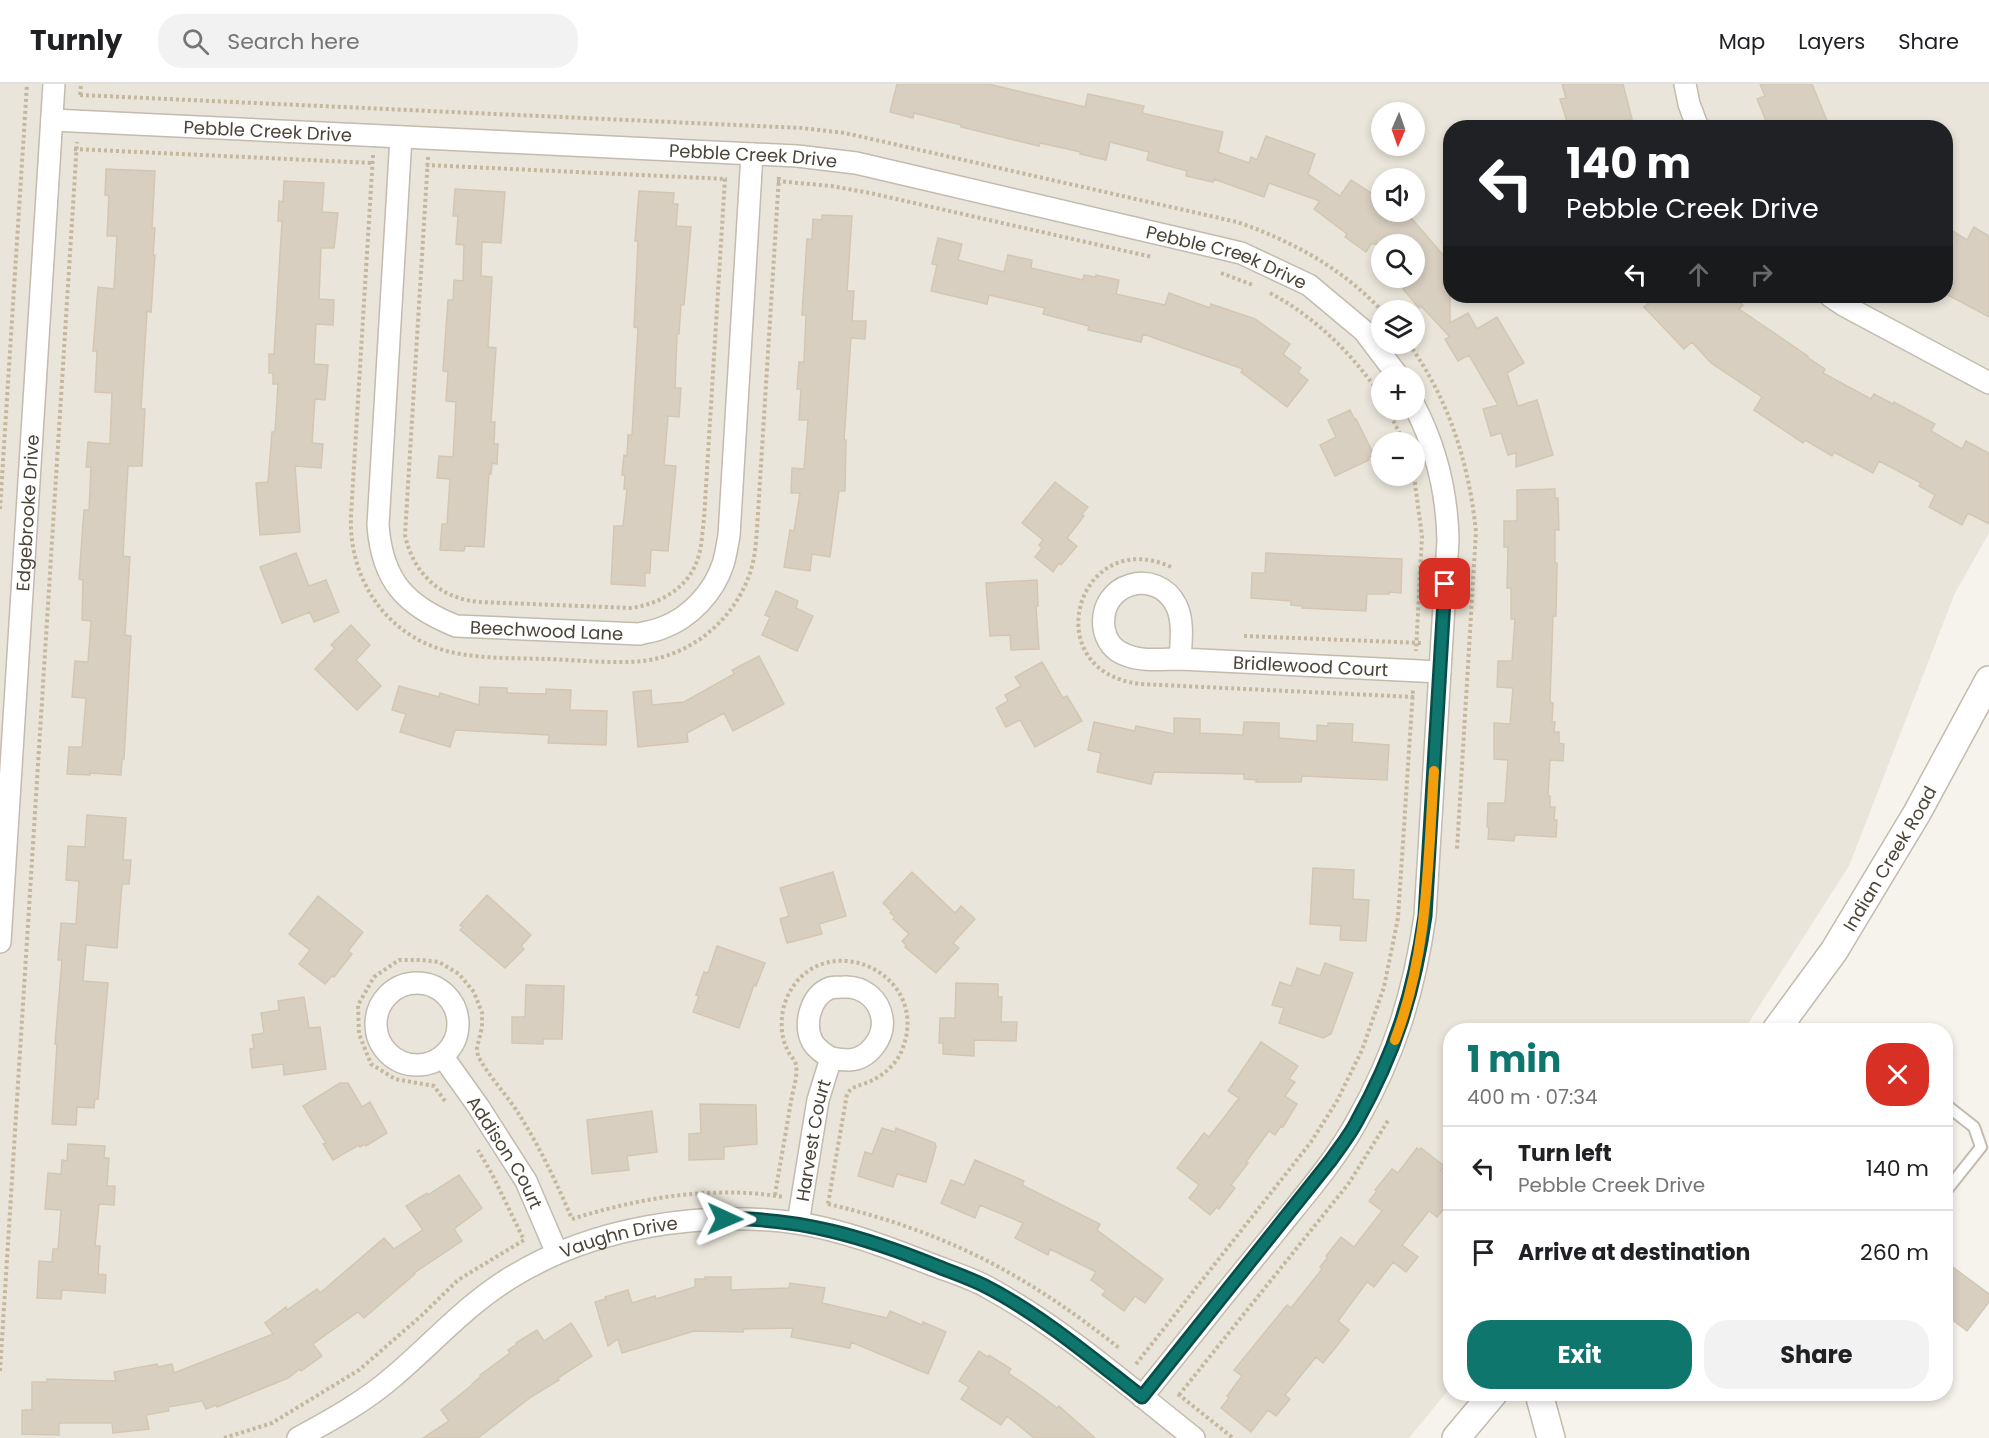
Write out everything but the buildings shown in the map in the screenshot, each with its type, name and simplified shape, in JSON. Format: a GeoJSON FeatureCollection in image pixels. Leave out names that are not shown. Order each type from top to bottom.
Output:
{"type":"FeatureCollection","features":[{"type":"Feature","properties":{"kind":"street","name":"Edgebrooke Drive"},"geometry":{"type":"LineString","coordinates":[[0,942],[54,84]]}},
{"type":"Feature","properties":{"kind":"street"},"geometry":{"type":"LineString","coordinates":[[1684,84],[1695,120]]}},
{"type":"Feature","properties":{"kind":"street","name":"Pebble Creek Drive"},"geometry":{"type":"LineString","coordinates":[[52,120],[797,156],[856,163],[1241,253],[1309,285],[1364,331],[1390,366]]}},
{"type":"Feature","properties":{"kind":"street","name":"Beechwood Lane"},"geometry":{"type":"LineString","coordinates":[[400,137],[378,525],[379,546],[385,565],[410,602],[431,616],[456,626],[467,627],[639,634],[664,628],[685,615],[715,584],[724,562],[729,536],[752,154]]}},
{"type":"Feature","properties":{"kind":"street"},"geometry":{"type":"LineString","coordinates":[[1840,303],[1989,383]]}},
{"type":"Feature","properties":{"kind":"street"},"geometry":{"type":"LineString","coordinates":[[1142,1397],[1318,1178],[1356,1123],[1386,1064],[1411,993],[1425,916],[1448,540],[1447,520],[1437,462],[1422,420]]}},
{"type":"Feature","properties":{"kind":"street","name":"Bridlewood Court"},"geometry":{"type":"LineString","coordinates":[[1180,659],[1440,672]]}},
{"type":"Feature","properties":{"kind":"street","name":"Indian Creek Road"},"geometry":{"type":"LineString","coordinates":[[1781,1023],[1840,941],[1917,813],[1989,680]]}},
{"type":"Feature","properties":{"kind":"street","name":"Addison Court"},"geometry":{"type":"LineString","coordinates":[[443,1057],[478,1106],[526,1181],[557,1253]]}},
{"type":"Feature","properties":{"kind":"street","name":"Harvest Court"},"geometry":{"type":"LineString","coordinates":[[798,1224],[818,1100],[831,1058]]}},
{"type":"Feature","properties":{"kind":"street","name":"Vaughn Drive"},"geometry":{"type":"LineString","coordinates":[[298,1438],[344,1412],[392,1378],[476,1302],[510,1277],[557,1253],[621,1232],[689,1220],[743,1219],[798,1224],[848,1235],[896,1250],[985,1286],[1047,1324],[1194,1438]]}},
{"type":"Feature","properties":{"kind":"street"},"geometry":{"type":"LineString","coordinates":[[1456,1438],[1487,1401]]}},
{"type":"Feature","properties":{"kind":"street"},"geometry":{"type":"LineString","coordinates":[[1541,1401],[1551,1438]]}},
{"type":"Feature","properties":{"kind":"lane"},"geometry":{"type":"LineString","coordinates":[[1953,1110],[1974,1127],[1981,1147],[1953,1182]]}},
{"type":"Feature","properties":{"kind":"path"},"geometry":{"type":"LineString","coordinates":[[0,508],[27,84]]}},
{"type":"Feature","properties":{"kind":"path"},"geometry":{"type":"LineString","coordinates":[[80,103],[81,84]]}},
{"type":"Feature","properties":{"kind":"path"},"geometry":{"type":"LineString","coordinates":[[0,1371],[77,141]]}},
{"type":"Feature","properties":{"kind":"path"},"geometry":{"type":"LineString","coordinates":[[68,149],[382,163]]}},
{"type":"Feature","properties":{"kind":"path"},"geometry":{"type":"LineString","coordinates":[[373,154],[350,524],[353,552],[362,578],[373,599],[396,624],[416,638],[440,649],[474,656],[606,662],[629,662],[656,658],[698,641],[716,627],[733,606],[752,568],[757,529],[780,172]]}},
{"type":"Feature","properties":{"kind":"path"},"geometry":{"type":"LineString","coordinates":[[428,156],[405,535],[412,559],[433,585],[460,599],[480,602],[640,607],[674,592],[695,566],[700,550],[704,519],[725,178]]}},
{"type":"Feature","properties":{"kind":"path"},"geometry":{"type":"LineString","coordinates":[[418,165],[734,179]]}},
{"type":"Feature","properties":{"kind":"path"},"geometry":{"type":"LineString","coordinates":[[771,181],[849,189],[1154,257]]}},
{"type":"Feature","properties":{"kind":"path"},"geometry":{"type":"LineString","coordinates":[[1212,271],[1257,287]]}},
{"type":"Feature","properties":{"kind":"path"},"geometry":{"type":"LineString","coordinates":[[1265,290],[1322,327],[1356,362],[1371,382]]}},
{"type":"Feature","properties":{"kind":"path"},"geometry":{"type":"LineString","coordinates":[[1415,486],[1422,536],[1416,651]]}},
{"type":"Feature","properties":{"kind":"path"},"geometry":{"type":"LineString","coordinates":[[1244,636],[1425,643]]}},
{"type":"Feature","properties":{"kind":"path"},"geometry":{"type":"LineString","coordinates":[[1133,1368],[1311,1142],[1346,1084],[1362,1050],[1384,987],[1398,918],[1413,689]]}},
{"type":"Feature","properties":{"kind":"path"},"geometry":{"type":"LineString","coordinates":[[447,1103],[434,1086],[395,1079],[371,1064],[359,1034],[358,1005],[374,977],[399,960],[422,960],[444,964],[459,974],[474,992],[480,1005],[482,1021],[477,1048],[478,1056],[531,1134],[553,1175],[572,1219]]}},
{"type":"Feature","properties":{"kind":"path"},"geometry":{"type":"LineString","coordinates":[[1179,1395],[1348,1183],[1389,1119]]}},
{"type":"Feature","properties":{"kind":"path"},"geometry":{"type":"LineString","coordinates":[[224,1438],[272,1423],[359,1371],[422,1316],[458,1280],[524,1240],[492,1174],[476,1147]]}},
{"type":"Feature","properties":{"kind":"path"},"geometry":{"type":"LineString","coordinates":[[1173,1390],[1233,1438]]}},
{"type":"Feature","properties":{"kind":"shaded area"},"geometry":{"type":"Polygon","coordinates":[[[0,84],[1989,84],[1989,533],[1955,593],[1849,866],[1748,1023],[1443,1023],[1443,1397],[1409,1438],[0,1438],[0,84]]]}},
{"type":"Feature","properties":{"kind":"slow traffic"},"geometry":{"type":"LineString","coordinates":[[1395,1040],[1411,993],[1425,916],[1434,771]]}},
{"type":"Feature","properties":{"kind":"route"},"geometry":{"type":"LineString","coordinates":[[725,1219],[798,1224],[848,1235],[896,1250],[985,1286],[1047,1324],[1142,1397],[1331,1160],[1356,1123],[1386,1064],[1400,1029],[1411,993],[1425,916],[1445,584]]}}]}
